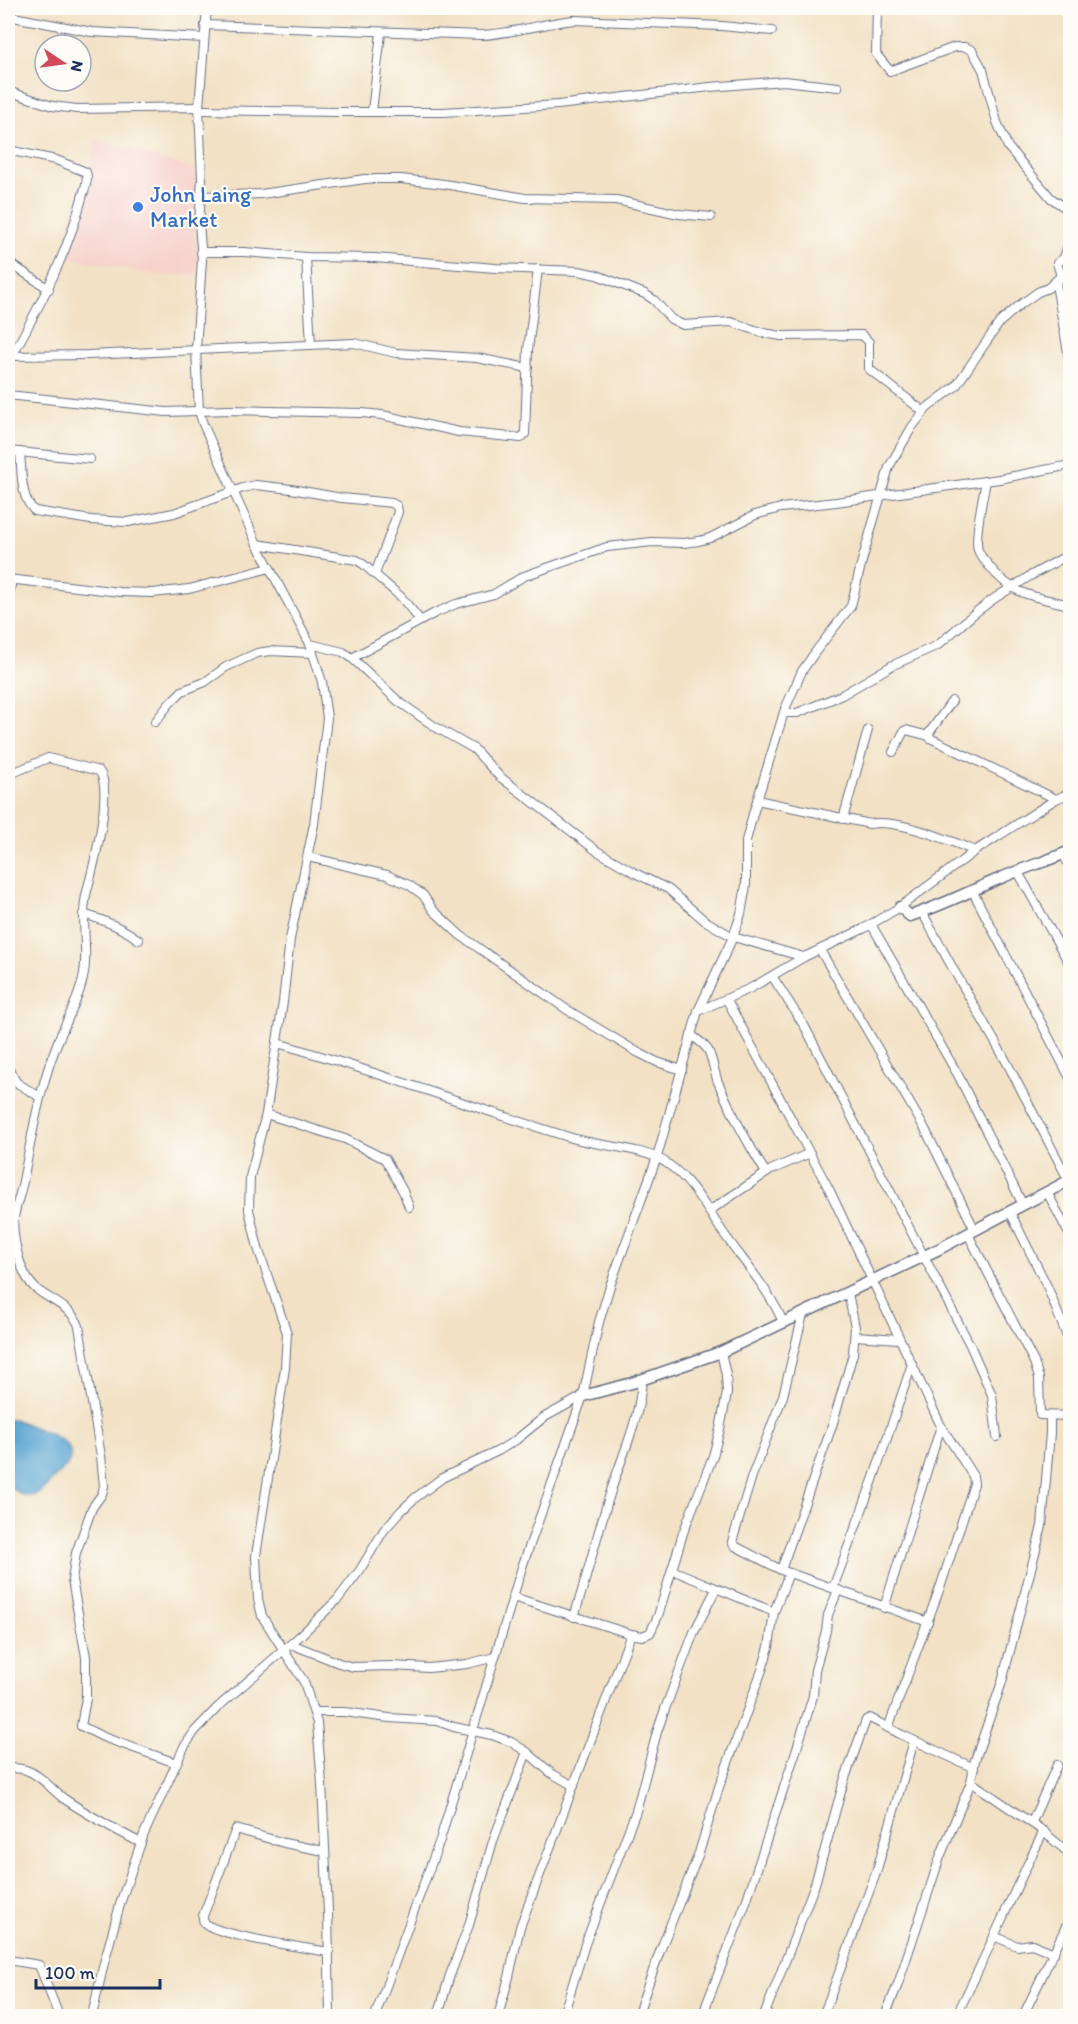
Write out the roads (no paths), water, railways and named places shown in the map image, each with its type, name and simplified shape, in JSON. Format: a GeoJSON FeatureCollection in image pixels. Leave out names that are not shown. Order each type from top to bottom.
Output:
{"type":"FeatureCollection","features":[{"type":"Feature","properties":{"kind":"street"},"geometry":{"type":"LineString","coordinates":[[207,8],[200,108],[202,196],[199,223],[201,252],[196,350],[199,411],[257,543],[310,644],[322,682],[327,718],[323,764],[308,857],[290,939],[266,1114],[250,1177],[249,1210],[258,1248],[287,1334],[261,1516],[256,1556],[256,1580],[262,1616],[304,1682],[315,1712],[322,1784],[330,2016]]}},
{"type":"Feature","properties":{"kind":"street"},"geometry":{"type":"LineString","coordinates":[[877,8],[876,54],[890,71],[956,47],[972,50],[983,70],[997,122],[1008,147],[1051,198],[1071,211]]}},
{"type":"Feature","properties":{"kind":"street"},"geometry":{"type":"LineString","coordinates":[[8,16],[92,32],[204,38]]}},
{"type":"Feature","properties":{"kind":"street"},"geometry":{"type":"LineString","coordinates":[[205,25],[381,33],[494,34],[574,20],[722,26],[772,31]]}},
{"type":"Feature","properties":{"kind":"street"},"geometry":{"type":"LineString","coordinates":[[372,112],[381,33]]}},
{"type":"Feature","properties":{"kind":"street"},"geometry":{"type":"LineString","coordinates":[[8,91],[52,106],[76,110],[200,108],[443,112],[558,105],[710,87],[784,81],[838,87]]}},
{"type":"Feature","properties":{"kind":"street"},"geometry":{"type":"LineString","coordinates":[[8,150],[64,163],[87,174],[79,208],[60,264],[49,289],[10,356]]}},
{"type":"Feature","properties":{"kind":"street"},"geometry":{"type":"LineString","coordinates":[[202,196],[261,194],[365,180],[401,179],[525,198],[616,200],[679,214],[711,217]]}},
{"type":"Feature","properties":{"kind":"street"},"geometry":{"type":"LineString","coordinates":[[1071,239],[1064,258],[1057,262],[1060,276],[1056,284],[1071,364]]}},
{"type":"Feature","properties":{"kind":"street"},"geometry":{"type":"LineString","coordinates":[[201,252],[375,258],[495,268],[579,271],[631,288],[654,300],[671,319],[683,325],[731,322],[781,336],[862,335],[869,342],[869,369],[924,412]]}},
{"type":"Feature","properties":{"kind":"street"},"geometry":{"type":"LineString","coordinates":[[306,257],[311,345]]}},
{"type":"Feature","properties":{"kind":"street"},"geometry":{"type":"LineString","coordinates":[[8,262],[49,289]]}},
{"type":"Feature","properties":{"kind":"street"},"geometry":{"type":"LineString","coordinates":[[8,395],[166,412],[362,413],[382,415],[459,432],[521,438],[525,434],[531,323],[538,269]]}},
{"type":"Feature","properties":{"kind":"street"},"geometry":{"type":"LineString","coordinates":[[375,2016],[440,1840],[513,1597],[548,1490],[583,1395],[599,1322],[657,1157],[698,1011],[733,937],[741,914],[745,895],[746,841],[784,713],[802,671],[851,606],[880,495],[894,455],[924,412],[956,386],[1000,322],[1021,304],[1048,288],[1060,276]]}},
{"type":"Feature","properties":{"kind":"street"},"geometry":{"type":"LineString","coordinates":[[10,356],[88,355],[354,343],[396,353],[477,358],[528,368]]}},
{"type":"Feature","properties":{"kind":"street"},"geometry":{"type":"LineString","coordinates":[[8,451],[90,459]]}},
{"type":"Feature","properties":{"kind":"street"},"geometry":{"type":"LineString","coordinates":[[20,452],[28,505],[36,511],[91,520],[128,522],[174,513],[256,485],[392,503],[398,506],[398,512],[375,574]]}},
{"type":"Feature","properties":{"kind":"street"},"geometry":{"type":"LineString","coordinates":[[352,658],[420,620],[456,604],[494,594],[524,576],[607,547],[652,542],[699,541],[710,538],[755,515],[781,508],[986,481],[1071,465]]}},
{"type":"Feature","properties":{"kind":"street"},"geometry":{"type":"LineString","coordinates":[[986,481],[977,548],[979,553],[995,573],[1013,588],[1028,596],[1071,605]]}},
{"type":"Feature","properties":{"kind":"street"},"geometry":{"type":"LineString","coordinates":[[257,543],[357,560],[401,597],[420,620]]}},
{"type":"Feature","properties":{"kind":"street"},"geometry":{"type":"LineString","coordinates":[[784,713],[797,713],[843,695],[891,666],[938,645],[976,612],[1030,576],[1071,554]]}},
{"type":"Feature","properties":{"kind":"street"},"geometry":{"type":"LineString","coordinates":[[8,600],[10,580],[120,592],[153,593],[189,589],[270,568]]}},
{"type":"Feature","properties":{"kind":"street"},"geometry":{"type":"LineString","coordinates":[[310,644],[342,652],[352,658],[405,706],[474,749],[505,782],[597,851],[668,889],[704,920],[733,937],[804,957]]}},
{"type":"Feature","properties":{"kind":"street"},"geometry":{"type":"LineString","coordinates":[[155,722],[182,691],[205,682],[226,667],[257,653],[270,651],[313,653]]}},
{"type":"Feature","properties":{"kind":"street"},"geometry":{"type":"LineString","coordinates":[[929,736],[952,701]]}},
{"type":"Feature","properties":{"kind":"street"},"geometry":{"type":"LineString","coordinates":[[843,819],[868,730]]}},
{"type":"Feature","properties":{"kind":"street"},"geometry":{"type":"LineString","coordinates":[[893,752],[903,731],[929,736],[956,752],[1056,799]]}},
{"type":"Feature","properties":{"kind":"street"},"geometry":{"type":"LineString","coordinates":[[8,775],[48,758],[99,771],[103,775],[101,835],[83,914],[84,976],[55,1050],[40,1097],[37,1119],[10,1231],[27,1279],[36,1289],[65,1309],[80,1326],[101,1456],[103,1490],[92,1508],[76,1553],[72,1580],[86,1657],[86,1698],[81,1726],[103,1737],[176,1763]]}},
{"type":"Feature","properties":{"kind":"street"},"geometry":{"type":"LineString","coordinates":[[698,1011],[727,1000],[900,907],[975,851],[1056,799],[1071,792]]}},
{"type":"Feature","properties":{"kind":"street"},"geometry":{"type":"LineString","coordinates":[[757,801],[870,824],[878,822],[897,824],[975,851]]}},
{"type":"Feature","properties":{"kind":"street"},"geometry":{"type":"LineString","coordinates":[[900,907],[909,916],[922,912],[1067,853],[1071,867]]}},
{"type":"Feature","properties":{"kind":"street"},"geometry":{"type":"LineString","coordinates":[[308,857],[387,875],[409,885],[423,896],[433,910],[460,935],[557,1004],[637,1052],[681,1070]]}},
{"type":"Feature","properties":{"kind":"street"},"geometry":{"type":"LineString","coordinates":[[1018,872],[1071,965]]}},
{"type":"Feature","properties":{"kind":"street"},"geometry":{"type":"LineString","coordinates":[[973,892],[1071,1078]]}},
{"type":"Feature","properties":{"kind":"street"},"geometry":{"type":"LineString","coordinates":[[92,2016],[121,1901],[141,1843],[184,1747],[195,1731],[218,1707],[291,1644],[338,1599],[360,1570],[384,1530],[415,1498],[442,1478],[516,1440],[543,1418],[583,1395],[642,1379],[721,1352],[872,1282],[1070,1180],[922,912]]}},
{"type":"Feature","properties":{"kind":"street"},"geometry":{"type":"LineString","coordinates":[[83,914],[103,919],[139,940]]}},
{"type":"Feature","properties":{"kind":"street"},"geometry":{"type":"LineString","coordinates":[[871,924],[958,1075],[1023,1205]]}},
{"type":"Feature","properties":{"kind":"street"},"geometry":{"type":"LineString","coordinates":[[820,950],[925,1129],[971,1232],[1034,1362],[1039,1378],[1040,1414],[1071,1416]]}},
{"type":"Feature","properties":{"kind":"street"},"geometry":{"type":"LineString","coordinates":[[772,976],[805,1027],[924,1255],[990,1388],[994,1402],[997,1437]]}},
{"type":"Feature","properties":{"kind":"street"},"geometry":{"type":"LineString","coordinates":[[727,1000],[810,1153],[941,1426],[973,1476],[974,1484],[928,1622],[888,1728]]}},
{"type":"Feature","properties":{"kind":"street"},"geometry":{"type":"LineString","coordinates":[[691,1035],[710,1053],[714,1072],[744,1139],[766,1173]]}},
{"type":"Feature","properties":{"kind":"street"},"geometry":{"type":"LineString","coordinates":[[277,1043],[571,1138],[657,1157],[685,1179],[762,1284],[783,1322]]}},
{"type":"Feature","properties":{"kind":"street"},"geometry":{"type":"LineString","coordinates":[[8,1068],[17,1083],[40,1097]]}},
{"type":"Feature","properties":{"kind":"street"},"geometry":{"type":"LineString","coordinates":[[266,1114],[345,1139],[385,1159],[409,1207]]}},
{"type":"Feature","properties":{"kind":"street"},"geometry":{"type":"LineString","coordinates":[[709,1211],[766,1173],[810,1153]]}},
{"type":"Feature","properties":{"kind":"street"},"geometry":{"type":"LineString","coordinates":[[1047,1192],[1071,1236]]}},
{"type":"Feature","properties":{"kind":"street"},"geometry":{"type":"LineString","coordinates":[[1010,1212],[1047,1286],[1071,1344]]}},
{"type":"Feature","properties":{"kind":"street"},"geometry":{"type":"LineString","coordinates":[[637,2016],[699,1853],[719,1787],[769,1647],[774,1612],[785,1571],[853,1354],[855,1327],[848,1293]]}},
{"type":"Feature","properties":{"kind":"street"},"geometry":{"type":"LineString","coordinates":[[803,1314],[783,1396],[752,1476],[732,1542],[735,1546],[785,1571],[928,1622]]}},
{"type":"Feature","properties":{"kind":"street"},"geometry":{"type":"LineString","coordinates":[[855,1336],[899,1339]]}},
{"type":"Feature","properties":{"kind":"street"},"geometry":{"type":"LineString","coordinates":[[513,1597],[631,1634],[646,1635],[652,1629],[683,1533],[713,1456],[720,1429],[726,1393],[726,1376],[721,1352]]}},
{"type":"Feature","properties":{"kind":"street"},"geometry":{"type":"LineString","coordinates":[[703,2016],[750,1888],[797,1748],[813,1696],[815,1670],[828,1615],[912,1364]]}},
{"type":"Feature","properties":{"kind":"street"},"geometry":{"type":"LineString","coordinates":[[574,1617],[616,1475],[636,1421],[642,1379]]}},
{"type":"Feature","properties":{"kind":"street"},"geometry":{"type":"LineString","coordinates":[[885,2016],[898,1984],[940,1857],[971,1782],[1002,1682],[1040,1538],[1050,1416]]}},
{"type":"Feature","properties":{"kind":"street"},"geometry":{"type":"LineString","coordinates":[[884,1608],[941,1426]]}},
{"type":"Feature","properties":{"kind":"street"},"geometry":{"type":"LineString","coordinates":[[672,1570],[774,1612]]}},
{"type":"Feature","properties":{"kind":"street"},"geometry":{"type":"LineString","coordinates":[[563,2016],[585,1944],[636,1811],[665,1709],[694,1632],[716,1589]]}},
{"type":"Feature","properties":{"kind":"street"},"geometry":{"type":"LineString","coordinates":[[498,2016],[520,1927],[631,1634]]}},
{"type":"Feature","properties":{"kind":"street"},"geometry":{"type":"LineString","coordinates":[[291,1644],[352,1667],[429,1668],[467,1664],[495,1657]]}},
{"type":"Feature","properties":{"kind":"street"},"geometry":{"type":"LineString","coordinates":[[315,1712],[344,1712],[382,1718],[437,1721],[474,1731],[511,1742],[527,1752],[551,1773],[574,1786]]}},
{"type":"Feature","properties":{"kind":"street"},"geometry":{"type":"LineString","coordinates":[[764,2016],[814,1884],[844,1781],[866,1719],[870,1718],[974,1768]]}},
{"type":"Feature","properties":{"kind":"street"},"geometry":{"type":"LineString","coordinates":[[823,2016],[876,1873],[914,1741]]}},
{"type":"Feature","properties":{"kind":"street"},"geometry":{"type":"LineString","coordinates":[[438,2016],[469,1925],[496,1832],[527,1752]]}},
{"type":"Feature","properties":{"kind":"street"},"geometry":{"type":"LineString","coordinates":[[1032,1822],[1057,1766]]}},
{"type":"Feature","properties":{"kind":"street"},"geometry":{"type":"LineString","coordinates":[[8,1768],[26,1770],[38,1775],[62,1797],[96,1819],[141,1843]]}},
{"type":"Feature","properties":{"kind":"street"},"geometry":{"type":"LineString","coordinates":[[971,1782],[1032,1822],[1071,1854]]}},
{"type":"Feature","properties":{"kind":"street"},"geometry":{"type":"LineString","coordinates":[[324,1851],[284,1843],[236,1829],[203,1916],[207,1925],[216,1929],[248,1938],[329,1952]]}},
{"type":"Feature","properties":{"kind":"street"},"geometry":{"type":"LineString","coordinates":[[956,2016],[1019,1878],[1044,1831]]}},
{"type":"Feature","properties":{"kind":"street"},"geometry":{"type":"LineString","coordinates":[[1023,2016],[1071,1918]]}},
{"type":"Feature","properties":{"kind":"street"},"geometry":{"type":"LineString","coordinates":[[994,1936],[1017,1946],[1032,1944],[1054,1953]]}},
{"type":"Feature","properties":{"kind":"street"},"geometry":{"type":"LineString","coordinates":[[8,1960],[39,1965],[60,2016]]}},
{"type":"Feature","properties":{"kind":"water"},"geometry":{"type":"Polygon","coordinates":[[[14,1419],[59,1439],[68,1447],[71,1456],[64,1468],[43,1490],[33,1496],[23,1495],[8,1485],[8,1420],[14,1419]]]}},
{"type":"Feature","properties":{"kind":"place","name":"John Laing Market"},"geometry":{"type":"Point","coordinates":[138,207]}}]}
